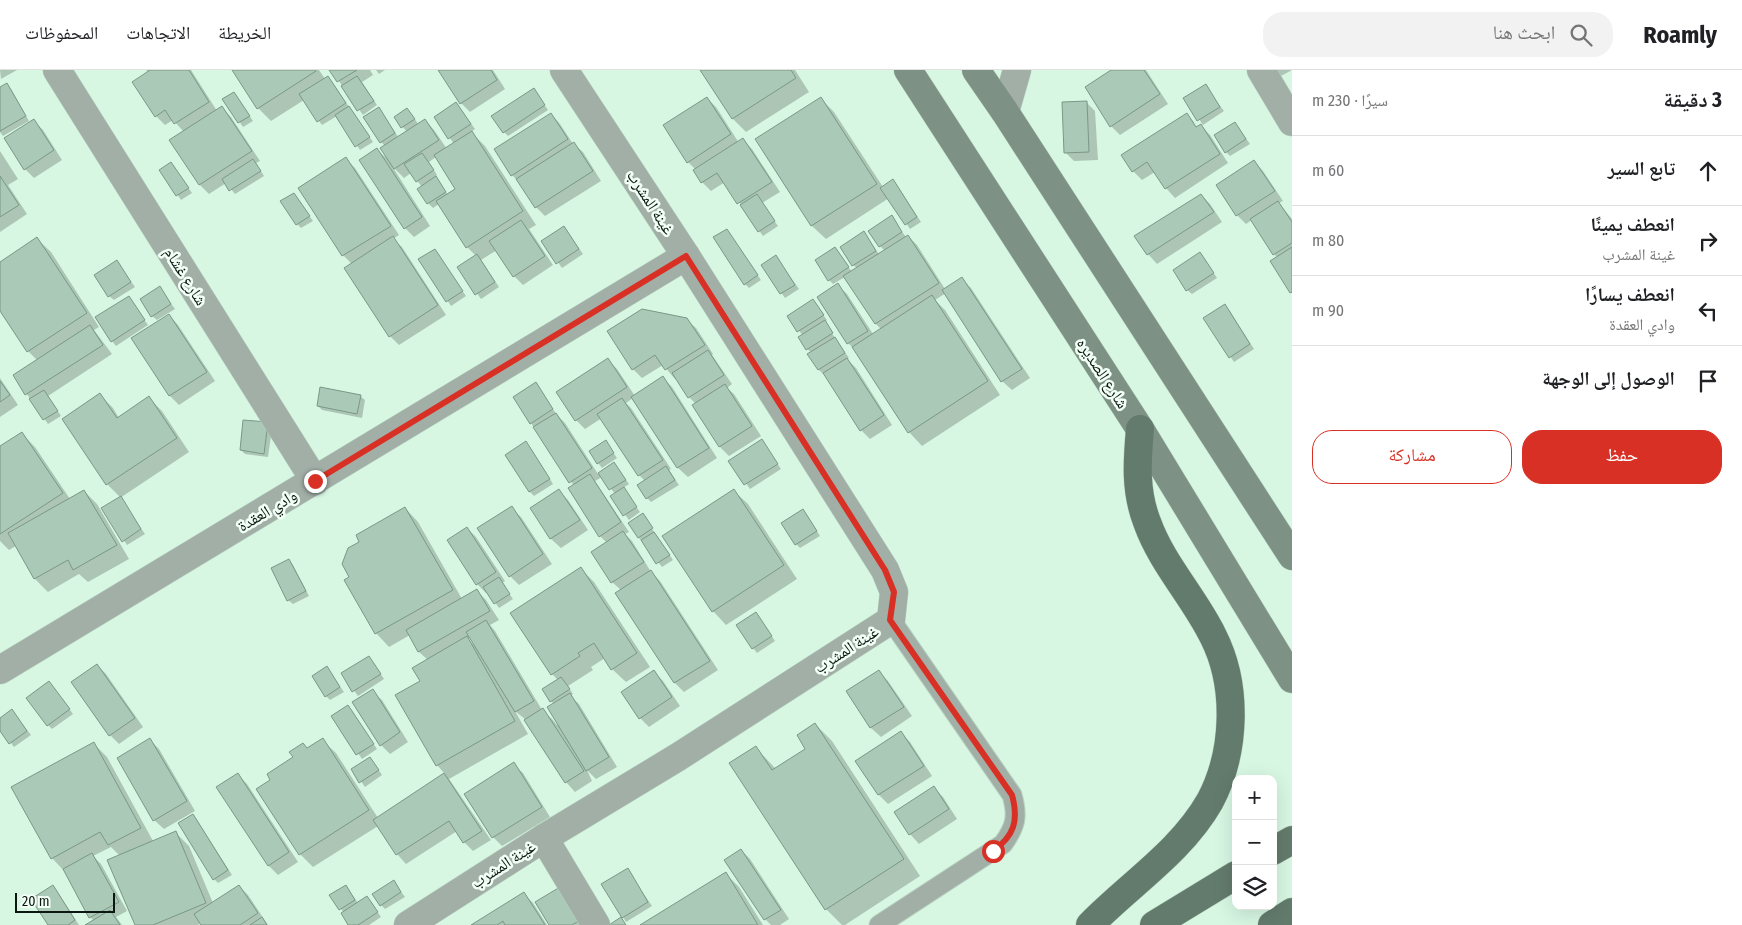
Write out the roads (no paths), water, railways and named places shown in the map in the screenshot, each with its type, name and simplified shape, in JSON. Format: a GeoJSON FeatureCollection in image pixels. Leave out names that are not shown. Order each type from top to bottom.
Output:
{"type":"FeatureCollection","features":[{"type":"Feature","properties":{"kind":"main road","name":"شارع الصديره"},"geometry":{"type":"LineString","coordinates":[[908,70],[1140,429],[1292,679]]}},
{"type":"Feature","properties":{"kind":"main road"},"geometry":{"type":"LineString","coordinates":[[976,70],[1006,112],[1292,556]]}},
{"type":"Feature","properties":{"kind":"main road"},"geometry":{"type":"LineString","coordinates":[[1090,925],[1134,882],[1166,857],[1191,828],[1210,800],[1223,769],[1230,736],[1231,702],[1225,669],[1214,637],[1158,546],[1146,522],[1136,471],[1140,429]]}},
{"type":"Feature","properties":{"kind":"main road"},"geometry":{"type":"LineString","coordinates":[[1277,849],[1292,840]]}},
{"type":"Feature","properties":{"kind":"main road"},"geometry":{"type":"LineString","coordinates":[[1154,925],[1232,877]]}},
{"type":"Feature","properties":{"kind":"main road"},"geometry":{"type":"LineString","coordinates":[[1272,925],[1292,912]]}},
{"type":"Feature","properties":{"kind":"street","name":"شارع غشام"},"geometry":{"type":"LineString","coordinates":[[57,70],[315,481]]}},
{"type":"Feature","properties":{"kind":"street","name":"غينة المشرب"},"geometry":{"type":"LineString","coordinates":[[408,925],[544,838],[678,757],[890,620],[894,592],[885,570],[686,256],[564,70]]}},
{"type":"Feature","properties":{"kind":"street"},"geometry":{"type":"LineString","coordinates":[[1006,112],[1017,70]]}},
{"type":"Feature","properties":{"kind":"street"},"geometry":{"type":"LineString","coordinates":[[1261,70],[1292,122]]}},
{"type":"Feature","properties":{"kind":"street","name":"وادي العقدة"},"geometry":{"type":"LineString","coordinates":[[0,670],[686,256]]}},
{"type":"Feature","properties":{"kind":"street"},"geometry":{"type":"LineString","coordinates":[[544,838],[596,925]]}},
{"type":"Feature","properties":{"kind":"lane"},"geometry":{"type":"LineString","coordinates":[[879,925],[1003,844],[1011,833],[1015,821],[1016,808],[1012,795],[890,620]]}}]}
